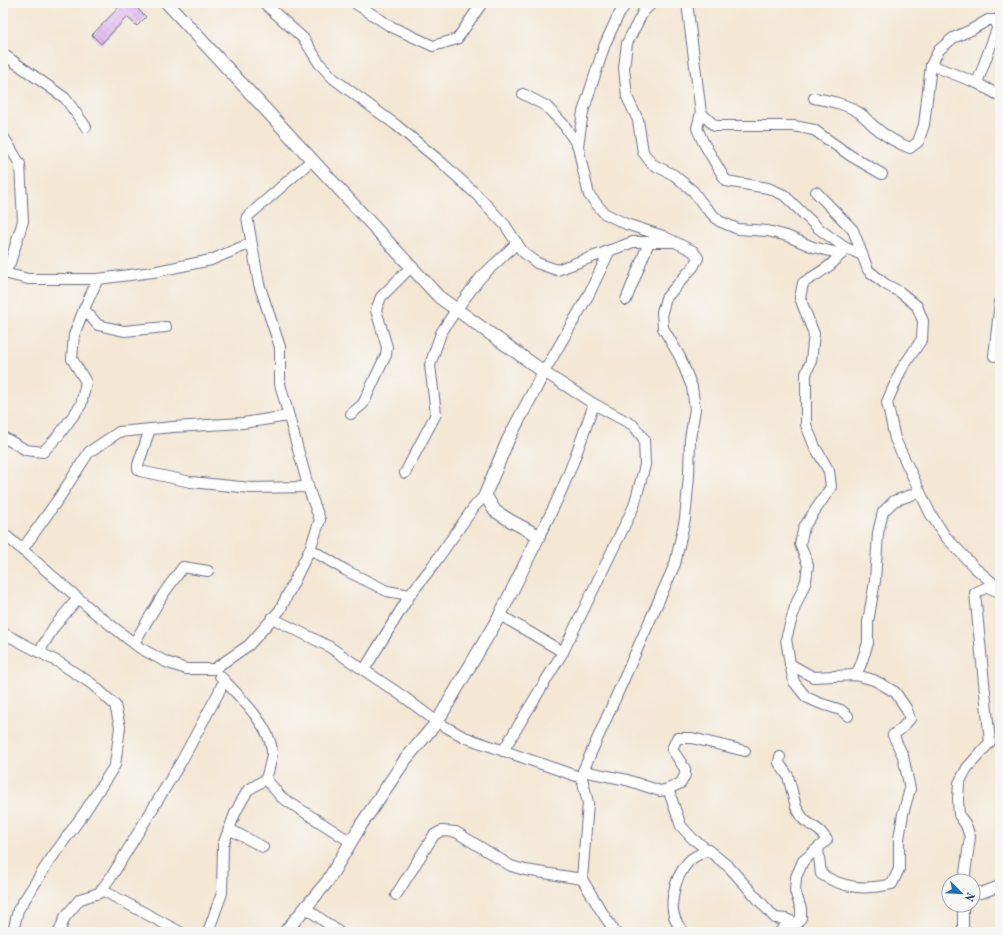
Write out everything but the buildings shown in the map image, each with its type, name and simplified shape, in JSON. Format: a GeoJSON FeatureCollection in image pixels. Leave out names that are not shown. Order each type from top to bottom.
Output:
{"type":"FeatureCollection","features":[{"type":"Feature","properties":{"kind":"street"},"geometry":{"type":"LineString","coordinates":[[167,3],[439,297],[544,372],[594,404],[633,425],[644,439],[645,465],[634,506],[563,652],[503,751]]}},
{"type":"Feature","properties":{"kind":"street"},"geometry":{"type":"LineString","coordinates":[[264,3],[304,39],[319,63],[334,79],[396,125],[441,162],[477,195],[505,225],[522,251],[537,263],[557,270],[632,242],[675,242]]}},
{"type":"Feature","properties":{"kind":"street"},"geometry":{"type":"LineString","coordinates":[[355,3],[390,26],[433,46],[445,44],[457,39],[482,3]]}},
{"type":"Feature","properties":{"kind":"street"},"geometry":{"type":"LineString","coordinates":[[578,146],[584,112],[605,44],[626,3]]}},
{"type":"Feature","properties":{"kind":"street"},"geometry":{"type":"LineString","coordinates":[[652,3],[643,12],[627,44],[624,68],[627,97],[638,120],[643,152],[652,164],[679,179],[719,221],[738,229],[768,231],[787,236],[813,247],[843,250],[862,255]]}},
{"type":"Feature","properties":{"kind":"street"},"geometry":{"type":"LineString","coordinates":[[687,3],[701,113],[697,128],[703,142],[726,181],[768,188],[784,194],[818,228],[843,250]]}},
{"type":"Feature","properties":{"kind":"street"},"geometry":{"type":"LineString","coordinates":[[814,98],[834,101],[848,106],[899,144],[910,148],[918,142],[924,124],[931,65],[939,50],[953,38],[972,30],[988,20],[997,20],[999,30],[976,83]]}},
{"type":"Feature","properties":{"kind":"street"},"geometry":{"type":"LineString","coordinates":[[3,54],[65,98],[86,127]]}},
{"type":"Feature","properties":{"kind":"street"},"geometry":{"type":"LineString","coordinates":[[931,65],[976,83],[1000,96]]}},
{"type":"Feature","properties":{"kind":"street"},"geometry":{"type":"LineString","coordinates":[[523,94],[546,106],[564,125],[578,146],[589,195],[604,213],[626,224],[663,236],[693,251],[698,258],[693,267],[666,298],[662,312],[663,328],[680,357],[692,387],[695,409],[690,439],[689,476],[685,519],[675,564],[583,774],[588,803],[582,879],[615,932]]}},
{"type":"Feature","properties":{"kind":"street"},"geometry":{"type":"LineString","coordinates":[[701,113],[715,126],[794,126],[814,130],[851,156],[882,174]]}},
{"type":"Feature","properties":{"kind":"street"},"geometry":{"type":"LineString","coordinates":[[3,136],[20,164],[23,221],[10,263],[4,274],[28,279],[98,279],[153,272],[211,260],[251,243]]}},
{"type":"Feature","properties":{"kind":"street"},"geometry":{"type":"LineString","coordinates":[[3,533],[134,644],[166,662],[186,669],[214,669],[249,645],[280,610],[310,549],[320,520],[308,487],[280,384],[280,347],[259,284],[247,217],[312,160]]}},
{"type":"Feature","properties":{"kind":"street"},"geometry":{"type":"LineString","coordinates":[[816,192],[853,230],[868,270],[885,284],[900,292],[917,306],[923,321],[922,339],[901,370],[887,402],[895,440],[930,513],[946,536],[975,568],[1000,590]]}},
{"type":"Feature","properties":{"kind":"street"},"geometry":{"type":"LineString","coordinates":[[626,300],[649,242]]}},
{"type":"Feature","properties":{"kind":"street"},"geometry":{"type":"LineString","coordinates":[[405,473],[436,414],[430,365],[441,333],[481,277],[517,243]]}},
{"type":"Feature","properties":{"kind":"street"},"geometry":{"type":"LineString","coordinates":[[364,670],[410,595],[431,568],[474,506],[485,495],[508,440],[544,372],[588,296],[610,250]]}},
{"type":"Feature","properties":{"kind":"street"},"geometry":{"type":"LineString","coordinates":[[843,250],[827,267],[803,283],[800,298],[814,334],[811,361],[806,374],[806,425],[815,448],[829,471],[831,487],[804,527],[800,544],[808,565],[806,581],[794,607],[786,639],[794,682],[806,697],[841,710],[848,716]]}},
{"type":"Feature","properties":{"kind":"street"},"geometry":{"type":"LineString","coordinates":[[351,414],[363,404],[386,355],[387,347],[376,310],[381,297],[411,267]]}},
{"type":"Feature","properties":{"kind":"street"},"geometry":{"type":"LineString","coordinates":[[3,437],[26,450],[43,452],[59,435],[81,405],[86,382],[72,359],[74,335],[98,279]]}},
{"type":"Feature","properties":{"kind":"street"},"geometry":{"type":"LineString","coordinates":[[994,356],[1000,302]]}},
{"type":"Feature","properties":{"kind":"street"},"geometry":{"type":"LineString","coordinates":[[84,309],[98,324],[124,331],[166,327]]}},
{"type":"Feature","properties":{"kind":"street"},"geometry":{"type":"LineString","coordinates":[[285,932],[327,882],[361,825],[405,760],[437,722],[500,615],[553,511],[571,470],[594,404]]}},
{"type":"Feature","properties":{"kind":"street"},"geometry":{"type":"LineString","coordinates":[[22,550],[59,498],[88,452],[119,432],[243,423],[288,416]]}},
{"type":"Feature","properties":{"kind":"street"},"geometry":{"type":"LineString","coordinates":[[150,429],[138,465],[138,469],[140,471],[192,482],[251,488],[308,487]]}},
{"type":"Feature","properties":{"kind":"street"},"geometry":{"type":"LineString","coordinates":[[856,675],[868,643],[868,622],[875,581],[878,533],[883,512],[894,501],[920,492]]}},
{"type":"Feature","properties":{"kind":"street"},"geometry":{"type":"LineString","coordinates":[[485,495],[495,511],[539,536]]}},
{"type":"Feature","properties":{"kind":"street"},"geometry":{"type":"LineString","coordinates":[[310,549],[347,571],[387,591],[410,595]]}},
{"type":"Feature","properties":{"kind":"street"},"geometry":{"type":"LineString","coordinates":[[134,644],[164,593],[183,567],[208,571]]}},
{"type":"Feature","properties":{"kind":"street"},"geometry":{"type":"LineString","coordinates":[[965,873],[970,837],[966,825],[959,815],[959,783],[968,768],[990,742],[975,593],[987,587],[1000,590]]}},
{"type":"Feature","properties":{"kind":"street"},"geometry":{"type":"LineString","coordinates":[[39,652],[54,628],[78,598]]}},
{"type":"Feature","properties":{"kind":"street"},"geometry":{"type":"LineString","coordinates":[[500,615],[563,652]]}},
{"type":"Feature","properties":{"kind":"street"},"geometry":{"type":"LineString","coordinates":[[272,618],[328,646],[404,697],[437,722],[464,737],[503,751],[583,774],[627,780],[660,791],[681,783],[685,775],[685,769],[672,749],[677,738],[692,738],[744,751]]}},
{"type":"Feature","properties":{"kind":"street"},"geometry":{"type":"LineString","coordinates":[[3,633],[60,663],[92,684],[114,705],[120,727],[115,765],[18,910],[12,932]]}},
{"type":"Feature","properties":{"kind":"street"},"geometry":{"type":"LineString","coordinates":[[790,664],[813,677],[856,675],[874,680],[894,692],[906,708],[910,719],[893,735],[902,756],[910,789],[902,814],[899,839],[899,869],[892,884],[877,888],[852,887],[833,882],[821,874],[818,848]]}},
{"type":"Feature","properties":{"kind":"street"},"geometry":{"type":"LineString","coordinates":[[208,932],[222,893],[223,846],[229,829],[236,811],[248,790],[266,779],[272,752],[267,734],[250,708],[214,669]]}},
{"type":"Feature","properties":{"kind":"street"},"geometry":{"type":"LineString","coordinates":[[59,932],[65,917],[80,899],[99,893],[113,874],[181,762],[224,680]]}},
{"type":"Feature","properties":{"kind":"street"},"geometry":{"type":"LineString","coordinates":[[780,757],[779,763],[788,776],[796,807],[804,820],[820,830],[827,840],[803,861],[796,877],[795,891],[801,909],[801,918],[796,924]]}},
{"type":"Feature","properties":{"kind":"street"},"geometry":{"type":"LineString","coordinates":[[266,779],[281,797],[351,842]]}},
{"type":"Feature","properties":{"kind":"street"},"geometry":{"type":"LineString","coordinates":[[668,789],[681,826],[693,839],[729,867],[775,918],[786,919],[796,924]]}},
{"type":"Feature","properties":{"kind":"street"},"geometry":{"type":"LineString","coordinates":[[229,829],[263,847]]}},
{"type":"Feature","properties":{"kind":"street"},"geometry":{"type":"LineString","coordinates":[[396,895],[434,835],[441,831],[456,832],[511,866],[525,870],[582,879]]}},
{"type":"Feature","properties":{"kind":"street"},"geometry":{"type":"LineString","coordinates":[[684,932],[679,927],[674,916],[672,899],[679,875],[690,859],[708,850]]}},
{"type":"Feature","properties":{"kind":"street"},"geometry":{"type":"LineString","coordinates":[[981,893],[1000,886]]}},
{"type":"Feature","properties":{"kind":"street"},"geometry":{"type":"LineString","coordinates":[[102,890],[180,932]]}},
{"type":"Feature","properties":{"kind":"street"},"geometry":{"type":"LineString","coordinates":[[306,908],[339,932]]}},
{"type":"Feature","properties":{"kind":"street"},"geometry":{"type":"LineString","coordinates":[[963,913],[963,932]]}},
{"type":"Feature","properties":{"kind":"street"},"geometry":{"type":"LineString","coordinates":[[780,932],[787,924],[796,924]]}}]}
